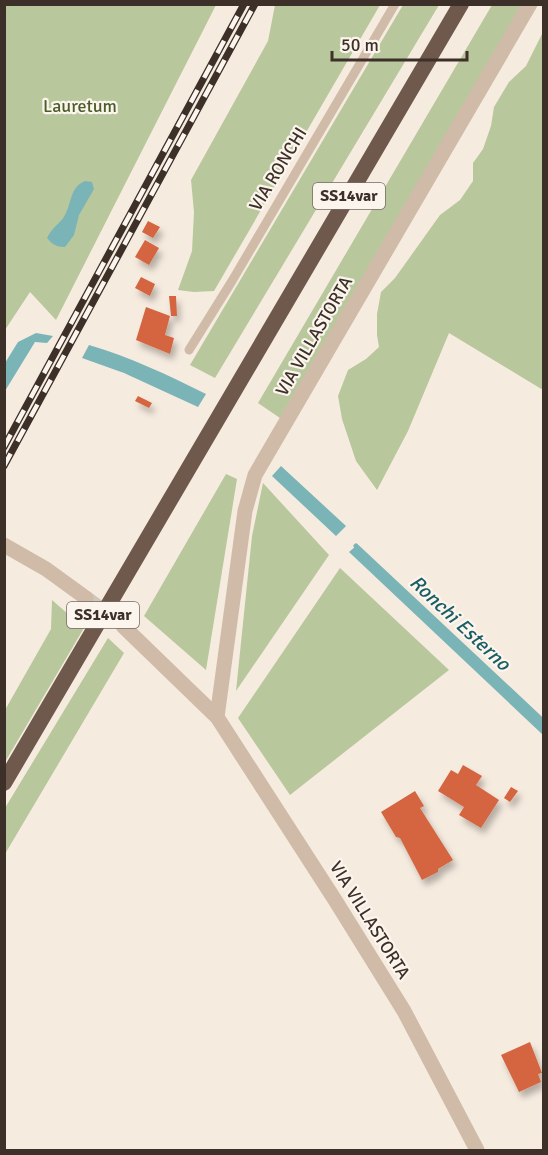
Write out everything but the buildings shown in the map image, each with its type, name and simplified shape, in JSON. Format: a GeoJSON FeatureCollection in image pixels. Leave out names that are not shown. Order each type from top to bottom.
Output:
{"type":"FeatureCollection","features":[{"type":"Feature","properties":{"kind":"highway","name":"SS14var"},"geometry":{"type":"LineString","coordinates":[[4,783],[462,4]]}},
{"type":"Feature","properties":{"kind":"street","name":"VIA VILLASTORTA"},"geometry":{"type":"LineString","coordinates":[[217,717],[245,511],[255,475],[530,4]]}},
{"type":"Feature","properties":{"kind":"street"},"geometry":{"type":"LineString","coordinates":[[4,545],[46,569],[86,598]]}},
{"type":"Feature","properties":{"kind":"street","name":"VIA VILLASTORTA"},"geometry":{"type":"LineString","coordinates":[[123,627],[217,717],[336,900],[404,1011],[477,1150]]}},
{"type":"Feature","properties":{"kind":"lane","name":"VIA RONCHI"},"geometry":{"type":"LineString","coordinates":[[189,350],[395,4]]}},
{"type":"Feature","properties":{"kind":"green space","name":"Lauretum"},"geometry":{"type":"Polygon","coordinates":[[[5,5],[216,5],[56,320],[30,292],[5,330],[5,5]]]}},
{"type":"Feature","properties":{"kind":"green space"},"geometry":{"type":"Polygon","coordinates":[[[275,5],[380,5],[214,291],[178,290],[192,251],[194,212],[191,180],[268,41],[275,5]]]}},
{"type":"Feature","properties":{"kind":"green space"},"geometry":{"type":"Polygon","coordinates":[[[403,5],[439,5],[215,378],[190,365],[403,5]]]}},
{"type":"Feature","properties":{"kind":"green space"},"geometry":{"type":"Polygon","coordinates":[[[492,5],[522,5],[280,418],[258,403],[492,5]]]}},
{"type":"Feature","properties":{"kind":"green space"},"geometry":{"type":"Polygon","coordinates":[[[543,32],[543,390],[449,333],[408,431],[377,490],[356,461],[342,419],[338,396],[348,370],[366,359],[379,347],[377,314],[381,292],[395,278],[440,215],[460,200],[473,181],[473,163],[483,149],[491,126],[494,107],[509,82],[526,66],[543,32]]]}},
{"type":"Feature","properties":{"kind":"green space"},"geometry":{"type":"Polygon","coordinates":[[[226,474],[237,479],[206,670],[144,616],[226,474]]]}},
{"type":"Feature","properties":{"kind":"green space"},"geometry":{"type":"Polygon","coordinates":[[[263,483],[329,555],[236,691],[252,536],[263,483]]]}},
{"type":"Feature","properties":{"kind":"green space"},"geometry":{"type":"Polygon","coordinates":[[[340,568],[449,670],[290,795],[238,718],[340,568]]]}},
{"type":"Feature","properties":{"kind":"green space"},"geometry":{"type":"Polygon","coordinates":[[[52,600],[84,628],[5,762],[5,710],[51,629],[52,600]]]}},
{"type":"Feature","properties":{"kind":"green space"},"geometry":{"type":"Polygon","coordinates":[[[108,638],[124,653],[5,854],[5,808],[108,638]]]}},
{"type":"Feature","properties":{"kind":"water"},"geometry":{"type":"Polygon","coordinates":[[[85,181],[92,182],[94,189],[79,215],[74,235],[65,247],[54,245],[47,238],[64,218],[77,187],[85,181]]]}},
{"type":"Feature","properties":{"kind":"water"},"geometry":{"type":"Polygon","coordinates":[[[36,333],[53,336],[47,343],[35,342],[5,391],[5,363],[18,342],[36,333]]]}},
{"type":"Feature","properties":{"kind":"water"},"geometry":{"type":"Polygon","coordinates":[[[89,345],[149,367],[206,394],[198,407],[124,373],[82,358],[89,345]]]}},
{"type":"Feature","properties":{"kind":"water"},"geometry":{"type":"Polygon","coordinates":[[[281,466],[346,526],[336,536],[272,476],[281,466]]]}},
{"type":"Feature","properties":{"kind":"water"},"geometry":{"type":"Polygon","coordinates":[[[356,546],[543,722],[543,735],[349,552],[356,546]]]}},
{"type":"Feature","properties":{"kind":"waterway","name":"Ronchi Esterno"},"geometry":{"type":"LineString","coordinates":[[356,546],[544,722]]}},
{"type":"Feature","properties":{"kind":"tunnel"},"geometry":{"type":"LineString","coordinates":[[86,598],[123,626]]}},
{"type":"Feature","properties":{"kind":"railway"},"geometry":{"type":"LineString","coordinates":[[4,447],[244,4]]}},
{"type":"Feature","properties":{"kind":"railway"},"geometry":{"type":"LineString","coordinates":[[4,466],[255,4]]}}]}
